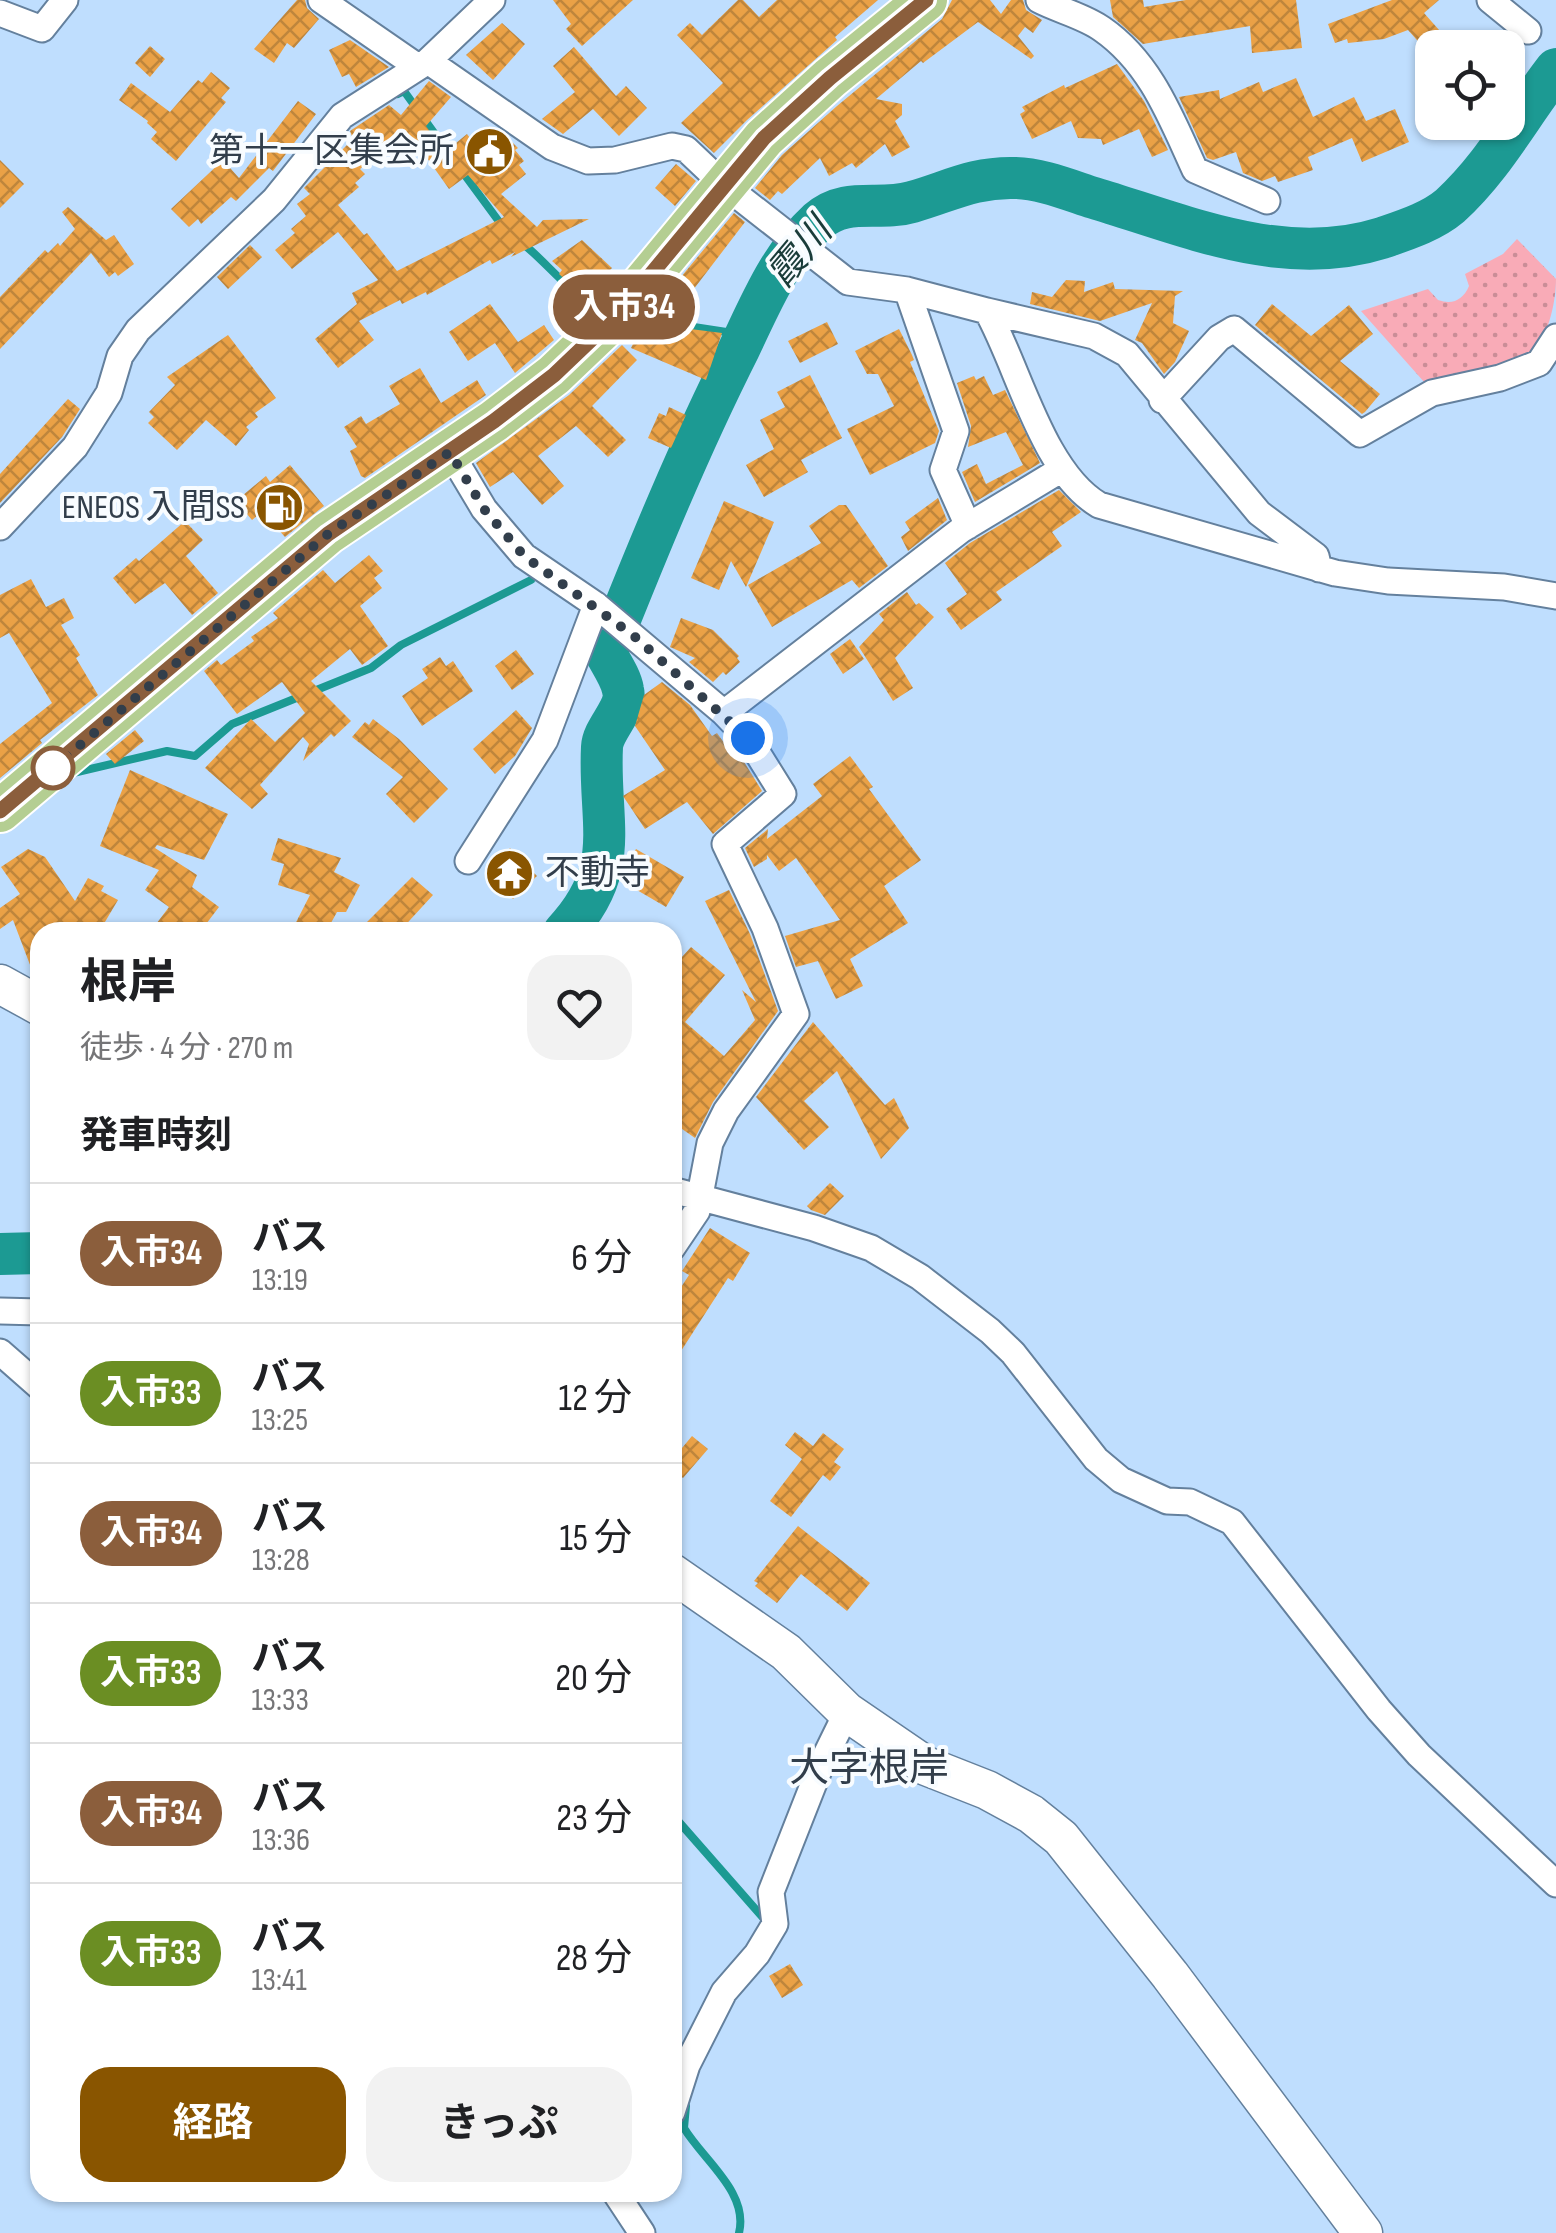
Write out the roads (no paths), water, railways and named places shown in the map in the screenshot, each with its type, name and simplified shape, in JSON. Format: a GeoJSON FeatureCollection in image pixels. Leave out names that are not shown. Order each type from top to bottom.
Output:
{"type":"FeatureCollection","features":[{"type":"Feature","properties":{"kind":"main road"},"geometry":{"type":"LineString","coordinates":[[0,811],[328,534],[450,452],[554,375],[605,328],[724,184],[793,110],[926,0]]}},
{"type":"Feature","properties":{"kind":"street"},"geometry":{"type":"LineString","coordinates":[[0,13],[42,29],[66,0]]}},
{"type":"Feature","properties":{"kind":"street"},"geometry":{"type":"LineString","coordinates":[[320,0],[552,147],[588,160],[615,160],[672,146],[686,149],[848,282],[908,290],[1094,336],[1110,344],[1138,366],[1259,514],[1316,556],[1319,569]]}},
{"type":"Feature","properties":{"kind":"street"},"geometry":{"type":"LineString","coordinates":[[0,527],[74,447],[109,394],[120,356],[138,330],[274,200],[342,116],[423,64],[492,0]]}},
{"type":"Feature","properties":{"kind":"street"},"geometry":{"type":"LineString","coordinates":[[1038,0],[1100,27],[1140,63],[1195,170],[1267,201]]}},
{"type":"Feature","properties":{"kind":"street"},"geometry":{"type":"LineString","coordinates":[[1490,0],[1528,30]]}},
{"type":"Feature","properties":{"kind":"street"},"geometry":{"type":"LineString","coordinates":[[908,290],[956,431],[943,470],[968,526]]}},
{"type":"Feature","properties":{"kind":"street"},"geometry":{"type":"LineString","coordinates":[[986,311],[1062,469],[1086,497],[1100,505],[1319,569],[1388,581],[1504,586],[1556,596]]}},
{"type":"Feature","properties":{"kind":"street"},"geometry":{"type":"LineString","coordinates":[[1162,400],[1219,338],[1234,329],[1360,434],[1432,393],[1500,378],[1539,363],[1556,337]]}},
{"type":"Feature","properties":{"kind":"street"},"geometry":{"type":"LineString","coordinates":[[450,452],[484,509],[524,556],[600,609],[724,714],[748,738],[783,794],[726,844],[766,928],[796,1014],[726,1111],[710,1144],[697,1211],[682,1233]]}},
{"type":"Feature","properties":{"kind":"street"},"geometry":{"type":"LineString","coordinates":[[724,714],[968,526],[1062,469]]}},
{"type":"Feature","properties":{"kind":"street"},"geometry":{"type":"LineString","coordinates":[[468,861],[545,740],[600,609]]}},
{"type":"Feature","properties":{"kind":"street"},"geometry":{"type":"LineString","coordinates":[[0,984],[30,1000]]}},
{"type":"Feature","properties":{"kind":"street"},"geometry":{"type":"LineString","coordinates":[[682,1192],[871,1248],[917,1275],[1013,1352],[1096,1459],[1121,1480],[1167,1501],[1190,1502],[1232,1522],[1379,1710],[1420,1755],[1556,1884]]}},
{"type":"Feature","properties":{"kind":"street"},"geometry":{"type":"LineString","coordinates":[[0,1311],[30,1312]]}},
{"type":"Feature","properties":{"kind":"street"},"geometry":{"type":"LineString","coordinates":[[0,1352],[30,1378]]}},
{"type":"Feature","properties":{"kind":"street"},"geometry":{"type":"LineString","coordinates":[[682,1580],[786,1652],[847,1712],[926,1766],[987,1790],[1062,1838],[1363,2233]]}},
{"type":"Feature","properties":{"kind":"street"},"geometry":{"type":"LineString","coordinates":[[682,2081],[724,1992],[775,1924],[771,1892],[847,1712]]}},
{"type":"Feature","properties":{"kind":"street"},"geometry":{"type":"LineString","coordinates":[[622,2202],[642,2233]]}},
{"type":"Feature","properties":{"kind":"waterway","name":"霞川"},"geometry":{"type":"LineString","coordinates":[[572,922],[595,887],[601,865],[602,747],[624,697],[606,654],[686,462],[755,315],[782,265],[818,221],[840,209],[899,205],[973,183],[1014,178],[1054,185],[1236,240],[1309,249],[1345,246],[1409,229],[1450,206],[1493,157],[1556,69]]}},
{"type":"Feature","properties":{"kind":"waterway"},"geometry":{"type":"LineString","coordinates":[[398,94],[404,91],[453,159]]}},
{"type":"Feature","properties":{"kind":"waterway"},"geometry":{"type":"LineString","coordinates":[[461,170],[503,227]]}},
{"type":"Feature","properties":{"kind":"waterway"},"geometry":{"type":"LineString","coordinates":[[522,243],[569,287],[603,308]]}},
{"type":"Feature","properties":{"kind":"waterway"},"geometry":{"type":"LineString","coordinates":[[635,318],[746,335]]}},
{"type":"Feature","properties":{"kind":"waterway"},"geometry":{"type":"LineString","coordinates":[[73,773],[167,751],[195,756],[232,724],[371,668],[401,645],[531,580]]}},
{"type":"Feature","properties":{"kind":"waterway","name":"霞川"},"geometry":{"type":"LineString","coordinates":[[0,1254],[30,1253]]}},
{"type":"Feature","properties":{"kind":"waterway"},"geometry":{"type":"LineString","coordinates":[[682,1825],[766,1921]]}},
{"type":"Feature","properties":{"kind":"waterway"},"geometry":{"type":"LineString","coordinates":[[686,2106],[684,2128],[731,2190],[740,2218],[739,2233]]}},
{"type":"Feature","properties":{"kind":"place","name":"第十一区集会所"},"geometry":{"type":"Point","coordinates":[489,151]}},
{"type":"Feature","properties":{"kind":"place","name":"ENEOS 入間SS"},"geometry":{"type":"Point","coordinates":[280,507]}},
{"type":"Feature","properties":{"kind":"place","name":"不動寺"},"geometry":{"type":"Point","coordinates":[510,873]}},
{"type":"Feature","properties":{"kind":"district","name":"大字根岸"},"geometry":{"type":"Point","coordinates":[869,1769]}}]}
